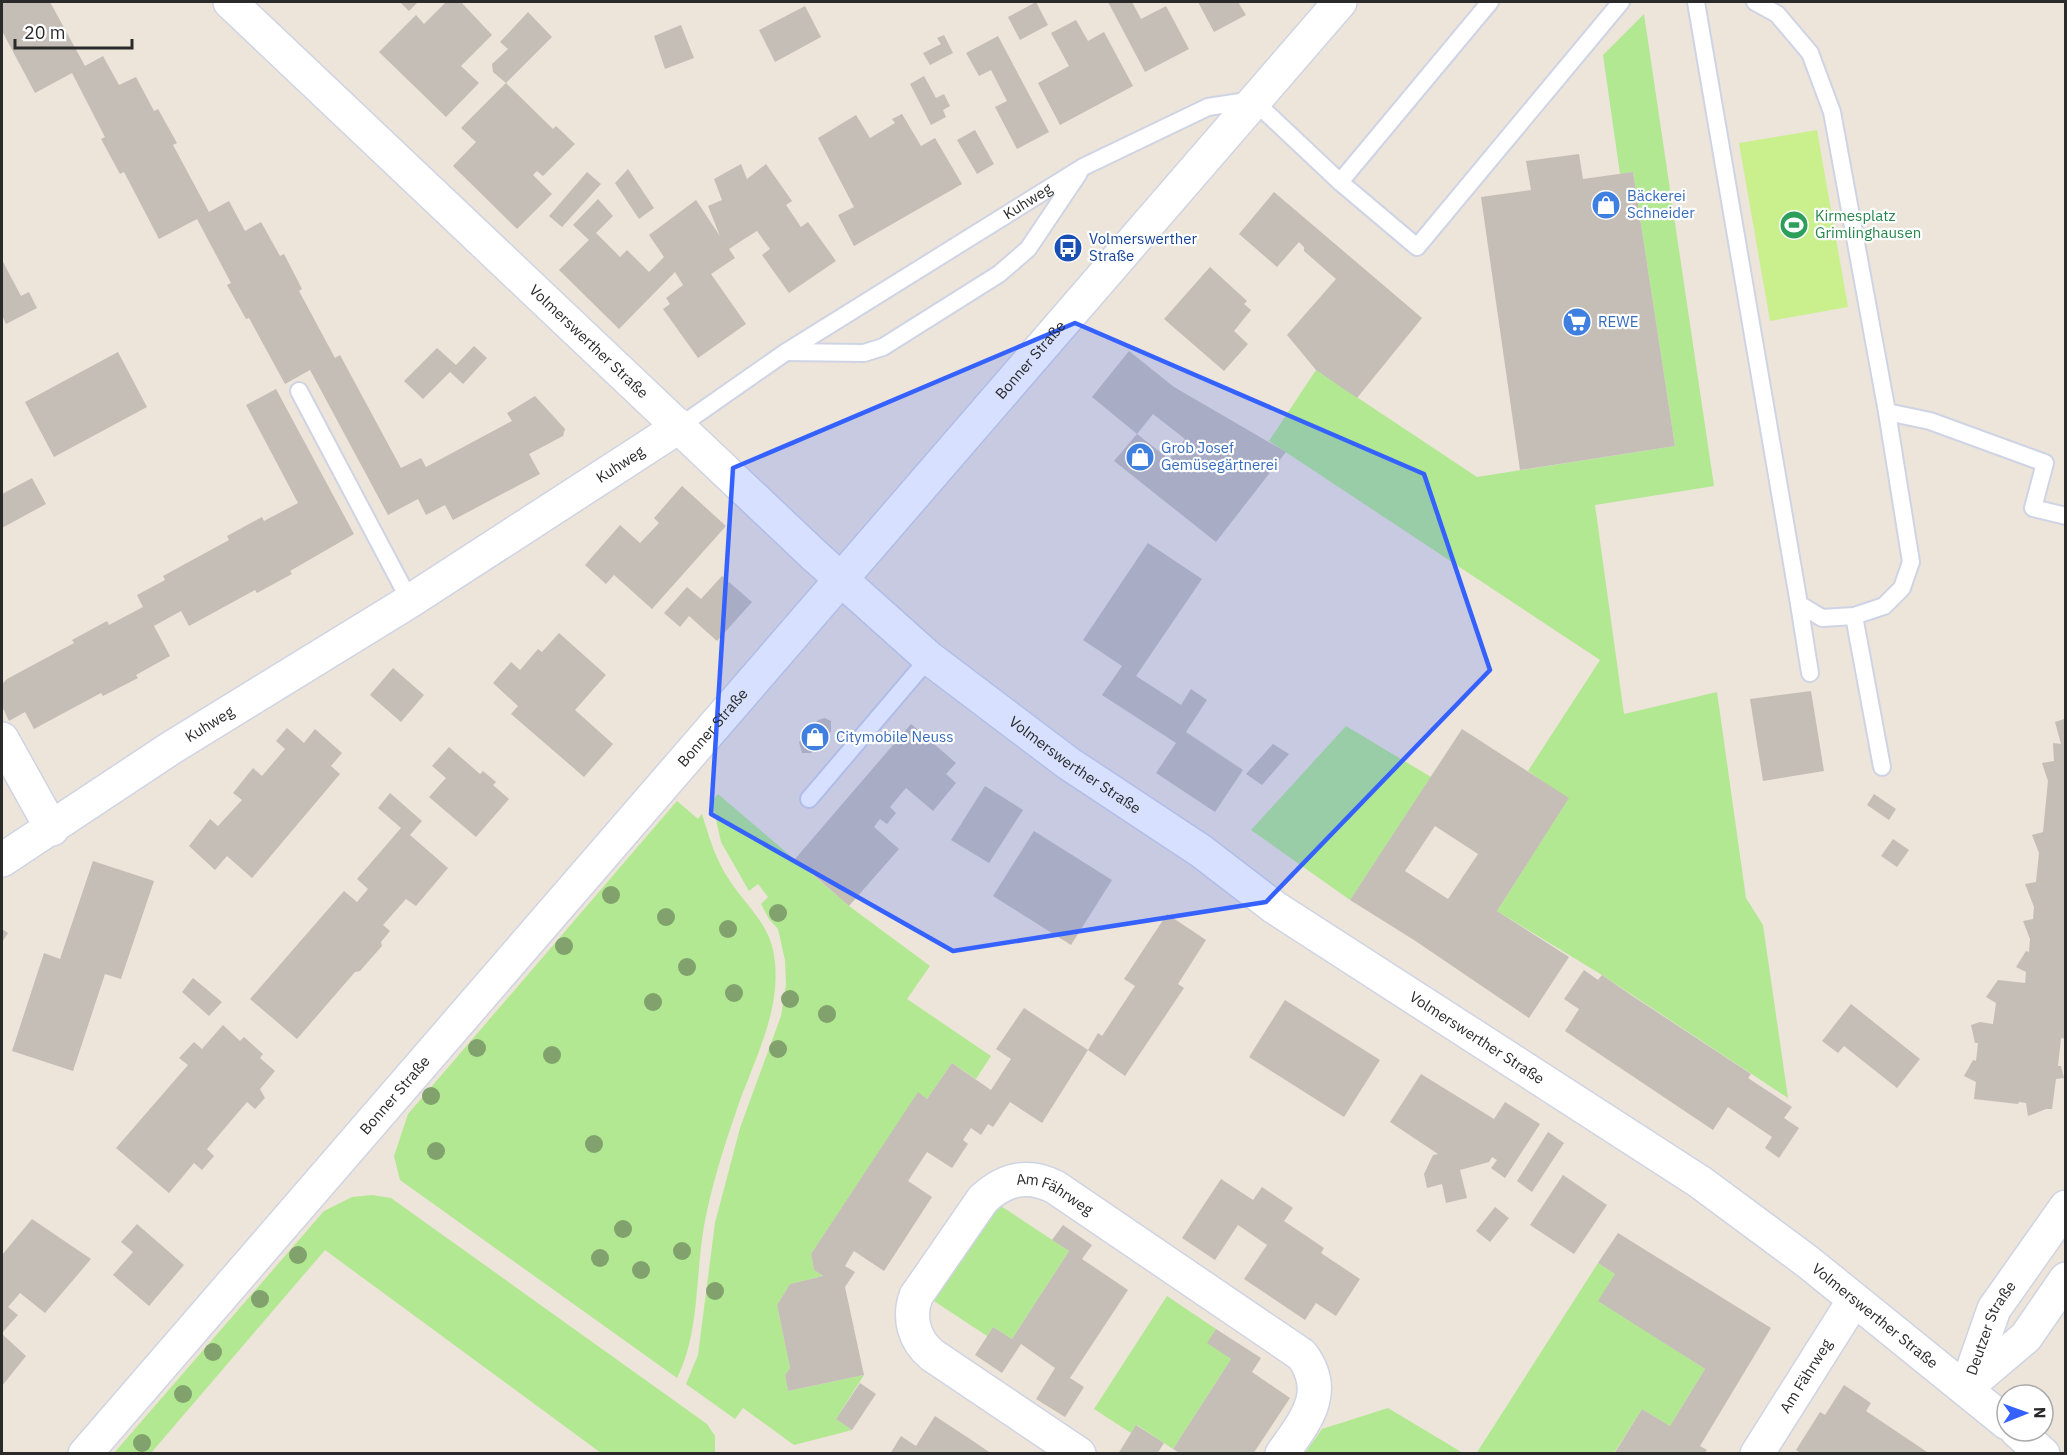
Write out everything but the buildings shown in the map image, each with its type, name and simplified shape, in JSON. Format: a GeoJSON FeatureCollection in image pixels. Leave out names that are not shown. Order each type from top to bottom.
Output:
{"type":"FeatureCollection","features":[{"type":"Feature","properties":{"kind":"street","name":"Volmerswerther Straße"},"geometry":{"type":"LineString","coordinates":[[230,2],[815,556],[929,658],[1068,763],[1202,851],[1274,907],[1700,1182],[1854,1299],[1995,1413]]}},
{"type":"Feature","properties":{"kind":"street","name":"Bonner Straße"},"geometry":{"type":"LineString","coordinates":[[85,1454],[687,754],[841,580],[1253,100],[1340,2]]}},
{"type":"Feature","properties":{"kind":"street","name":"Kuhweg"},"geometry":{"type":"LineString","coordinates":[[2,860],[171,748],[410,601],[680,426]]}},
{"type":"Feature","properties":{"kind":"street"},"geometry":{"type":"LineString","coordinates":[[2,739],[52,829]]}},
{"type":"Feature","properties":{"kind":"street","name":"Am Fährweg"},"geometry":{"type":"LineString","coordinates":[[1079,1454],[925,1349],[914,1327],[912,1311],[916,1296],[983,1199],[995,1189],[1022,1178],[1034,1179],[1055,1187],[1292,1346],[1302,1355],[1310,1366],[1315,1391],[1305,1420],[1282,1454]]}},
{"type":"Feature","properties":{"kind":"street","name":"Deutzer Straße"},"geometry":{"type":"LineString","coordinates":[[1966,1389],[1994,1309],[2066,1208]]}},
{"type":"Feature","properties":{"kind":"street","name":"Deutzer Straße"},"geometry":{"type":"LineString","coordinates":[[1966,1389],[2026,1337],[2066,1279]]}},
{"type":"Feature","properties":{"kind":"street","name":"Am Fährweg"},"geometry":{"type":"LineString","coordinates":[[1757,1454],[1854,1299]]}},
{"type":"Feature","properties":{"kind":"street"},"geometry":{"type":"LineString","coordinates":[[2031,1443],[2043,1454]]}},
{"type":"Feature","properties":{"kind":"lane"},"geometry":{"type":"LineString","coordinates":[[1340,182],[1490,2]]}},
{"type":"Feature","properties":{"kind":"lane"},"geometry":{"type":"LineString","coordinates":[[1253,100],[1340,182],[1417,247],[1621,2]]}},
{"type":"Feature","properties":{"kind":"lane"},"geometry":{"type":"LineString","coordinates":[[1696,2],[1810,673]]}},
{"type":"Feature","properties":{"kind":"lane"},"geometry":{"type":"LineString","coordinates":[[1755,2],[1777,14],[1810,53],[1832,112],[1887,412],[1911,562],[1902,588],[1884,606],[1854,616],[1822,618],[1799,604]]}},
{"type":"Feature","properties":{"kind":"lane","name":"Kuhweg"},"geometry":{"type":"LineString","coordinates":[[680,426],[786,352],[1083,167],[1208,107],[1253,100]]}},
{"type":"Feature","properties":{"kind":"lane"},"geometry":{"type":"LineString","coordinates":[[786,352],[864,353],[883,347],[999,274],[1028,249],[1083,167]]}},
{"type":"Feature","properties":{"kind":"lane"},"geometry":{"type":"LineString","coordinates":[[299,391],[410,601]]}},
{"type":"Feature","properties":{"kind":"lane"},"geometry":{"type":"LineString","coordinates":[[1887,412],[1930,421],[2045,463],[2033,508],[2066,516]]}},
{"type":"Feature","properties":{"kind":"lane"},"geometry":{"type":"LineString","coordinates":[[1854,616],[1882,767]]}},
{"type":"Feature","properties":{"kind":"lane"},"geometry":{"type":"LineString","coordinates":[[809,798],[929,658]]}},
{"type":"Feature","properties":{"kind":"highlighted area"},"geometry":{"type":"Polygon","coordinates":[[[1075,323],[1424,474],[1490,670],[1266,902],[953,951],[711,814],[733,468],[1075,323]]]}},
{"type":"Feature","properties":{"kind":"green space"},"geometry":{"type":"Polygon","coordinates":[[[1644,14],[1714,486],[1595,505],[1624,714],[1717,692],[1746,898],[1763,925],[1788,1098],[1602,975],[1497,911],[1568,799],[1528,771],[1600,660],[1269,441],[1316,370],[1477,477],[1675,446],[1633,172],[1620,174],[1603,55],[1644,14]]]}},
{"type":"Feature","properties":{"kind":"green space","name":"Kirmesplatz Grimlinghausen"},"geometry":{"type":"Polygon","coordinates":[[[1817,130],[1848,307],[1770,321],[1739,143],[1817,130]]]}},
{"type":"Feature","properties":{"kind":"green space"},"geometry":{"type":"Polygon","coordinates":[[[1346,726],[1431,777],[1350,900],[1251,830],[1346,726]]]}},
{"type":"Feature","properties":{"kind":"green space"},"geometry":{"type":"Polygon","coordinates":[[[718,794],[849,906],[930,966],[907,999],[991,1056],[976,1079],[952,1063],[927,1099],[918,1093],[811,1254],[814,1270],[823,1276],[790,1284],[777,1305],[790,1368],[785,1375],[788,1391],[864,1375],[836,1419],[852,1430],[794,1445],[743,1408],[735,1419],[686,1384],[698,1355],[715,1223],[740,1128],[781,1016],[786,984],[785,960],[778,929],[769,919],[761,904],[768,897],[758,884],[749,891],[721,842],[712,801],[718,794]]]}},
{"type":"Feature","properties":{"kind":"green space"},"geometry":{"type":"Polygon","coordinates":[[[677,801],[698,819],[702,814],[713,849],[725,873],[766,931],[773,950],[776,971],[775,992],[765,1033],[731,1126],[710,1197],[701,1245],[690,1342],[677,1378],[400,1180],[394,1156],[408,1114],[677,801]]]}},
{"type":"Feature","properties":{"kind":"green space"},"geometry":{"type":"Polygon","coordinates":[[[372,1195],[391,1198],[707,1424],[715,1436],[715,1453],[601,1453],[325,1250],[151,1453],[114,1453],[324,1211],[352,1197],[372,1195]]]}},
{"type":"Feature","properties":{"kind":"green space"},"geometry":{"type":"Polygon","coordinates":[[[998,1204],[1069,1251],[1012,1339],[993,1327],[987,1336],[934,1301],[998,1204]]]}},
{"type":"Feature","properties":{"kind":"green space"},"geometry":{"type":"Polygon","coordinates":[[[1598,1263],[1615,1274],[1599,1301],[1705,1369],[1670,1426],[1642,1409],[1614,1453],[1476,1454],[1598,1263]]]}},
{"type":"Feature","properties":{"kind":"green space"},"geometry":{"type":"Polygon","coordinates":[[[1167,1296],[1216,1329],[1208,1343],[1231,1359],[1173,1449],[1137,1425],[1131,1433],[1094,1409],[1167,1296]]]}},
{"type":"Feature","properties":{"kind":"green space"},"geometry":{"type":"Polygon","coordinates":[[[1388,1408],[1463,1453],[1305,1453],[1322,1429],[1388,1408]]]}},
{"type":"Feature","properties":{"kind":"place","name":"Bäckerei Schneider"},"geometry":{"type":"Point","coordinates":[1606,205]}},
{"type":"Feature","properties":{"kind":"place","name":"Kirmesplatz Grimlinghausen"},"geometry":{"type":"Point","coordinates":[1794,225]}},
{"type":"Feature","properties":{"kind":"place","name":"Volmerswerther Straße"},"geometry":{"type":"Point","coordinates":[1068,248]}},
{"type":"Feature","properties":{"kind":"place","name":"REWE"},"geometry":{"type":"Point","coordinates":[1577,322]}},
{"type":"Feature","properties":{"kind":"place","name":"Grob Josef Gemüsegärtnerei"},"geometry":{"type":"Point","coordinates":[1140,457]}},
{"type":"Feature","properties":{"kind":"place","name":"Citymobile Neuss"},"geometry":{"type":"Point","coordinates":[815,737]}}]}
